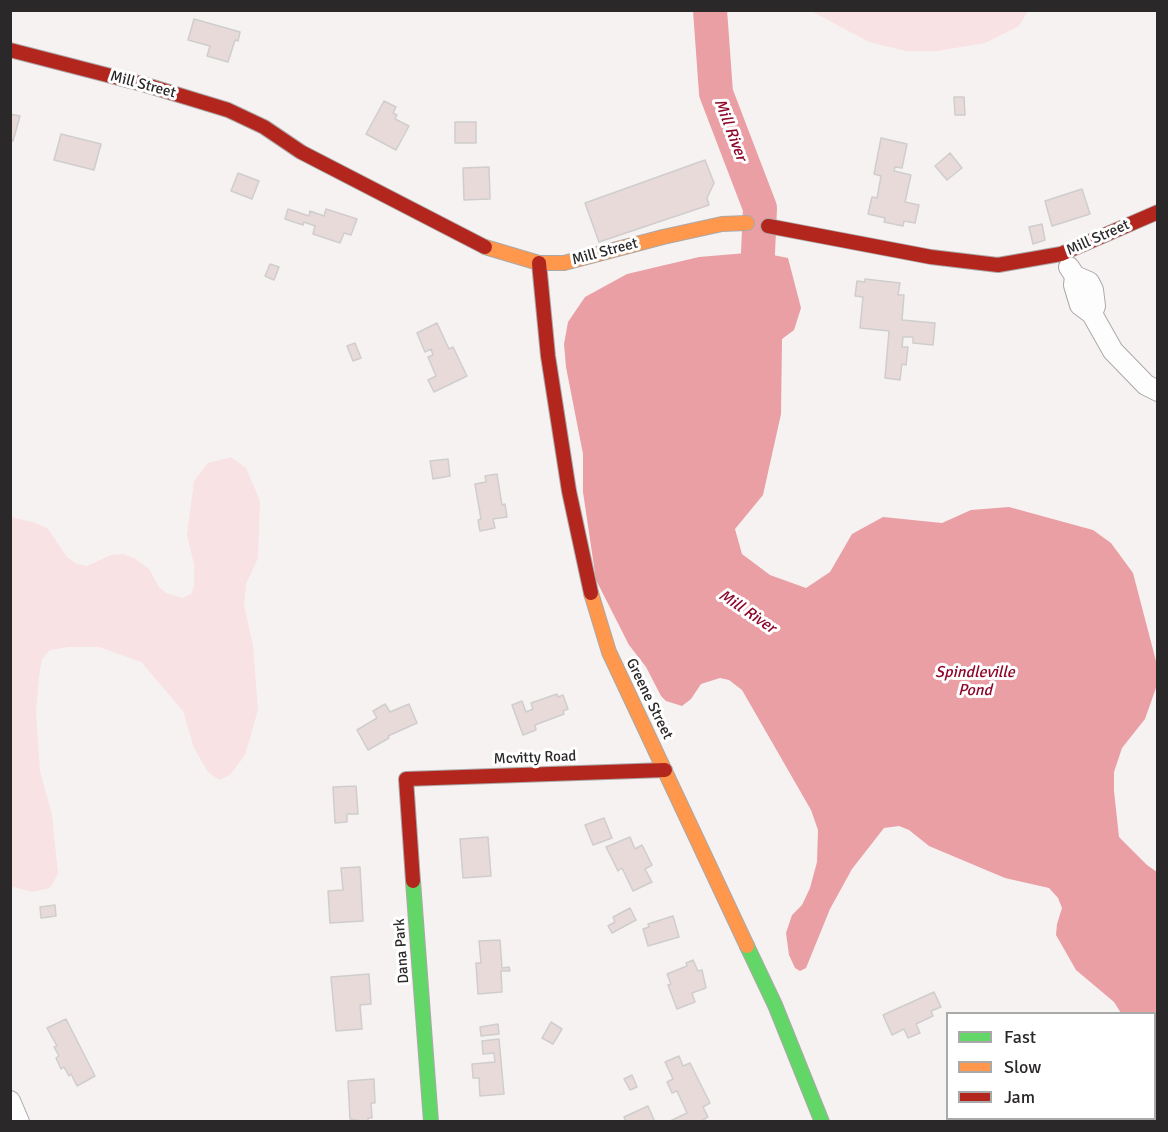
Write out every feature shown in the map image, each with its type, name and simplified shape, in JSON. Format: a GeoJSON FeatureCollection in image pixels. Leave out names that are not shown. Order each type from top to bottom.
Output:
{"type":"FeatureCollection","features":[{"type":"Feature","properties":{"kind":"street","name":"Mill Street"},"geometry":{"type":"LineString","coordinates":[[10,50],[146,85],[228,110],[264,127],[301,152],[489,249],[538,263],[564,263],[722,224],[747,223],[932,257],[998,265],[1060,254],[1158,212]]}},
{"type":"Feature","properties":{"kind":"street"},"geometry":{"type":"LineString","coordinates":[[1060,254],[1075,276],[1074,285],[1080,305],[1092,314],[1113,351],[1146,385],[1158,392]]}},
{"type":"Feature","properties":{"kind":"street","name":"Greene Street"},"geometry":{"type":"LineString","coordinates":[[538,263],[560,438],[585,572],[597,618],[609,652],[775,1005],[822,1122]]}},
{"type":"Feature","properties":{"kind":"street","name":"Mcvitty Road"},"geometry":{"type":"LineString","coordinates":[[406,779],[665,770]]}},
{"type":"Feature","properties":{"kind":"street","name":"Dana Park"},"geometry":{"type":"LineString","coordinates":[[406,779],[431,1122]]}},
{"type":"Feature","properties":{"kind":"street"},"geometry":{"type":"LineString","coordinates":[[10,1101],[19,1122]]}},
{"type":"Feature","properties":{"kind":"shaded area"},"geometry":{"type":"Polygon","coordinates":[[[811,11],[1028,11],[1019,26],[985,43],[937,51],[906,51],[869,42],[811,11]]]}},
{"type":"Feature","properties":{"kind":"shaded area"},"geometry":{"type":"Polygon","coordinates":[[[231,457],[246,468],[260,501],[258,558],[246,584],[244,605],[253,645],[258,710],[245,755],[230,775],[219,780],[208,772],[194,748],[183,711],[141,662],[99,647],[68,647],[50,650],[42,659],[36,713],[40,771],[52,815],[58,874],[50,888],[32,892],[11,886],[11,517],[36,523],[48,529],[67,557],[77,564],[87,566],[111,555],[123,554],[134,558],[149,569],[159,587],[166,593],[182,598],[191,594],[194,586],[194,564],[187,535],[194,481],[208,463],[231,457]]]}},
{"type":"Feature","properties":{"kind":"water","name":"Spindleville Pond"},"geometry":{"type":"Polygon","coordinates":[[[758,252],[788,258],[801,308],[794,330],[782,339],[781,414],[763,495],[735,529],[742,554],[770,575],[806,588],[830,572],[852,534],[883,517],[942,523],[971,510],[1009,507],[1093,530],[1111,543],[1133,573],[1157,665],[1157,685],[1145,719],[1122,748],[1114,772],[1114,791],[1119,837],[1157,872],[1157,1057],[1156,1012],[1120,1012],[1114,1002],[1076,970],[1056,935],[1062,908],[1058,898],[1049,888],[1005,878],[929,846],[909,830],[899,826],[884,828],[852,869],[830,909],[806,968],[800,971],[795,968],[789,955],[786,933],[792,915],[802,905],[810,888],[817,862],[818,830],[811,810],[742,690],[729,680],[720,678],[701,684],[691,699],[682,706],[666,701],[646,667],[629,645],[596,580],[583,492],[583,454],[566,367],[564,344],[568,322],[585,297],[627,274],[699,257],[758,252]]]}},
{"type":"Feature","properties":{"kind":"building"},"geometry":{"type":"Polygon","coordinates":[[[194,19],[240,32],[228,62],[207,56],[210,46],[188,40],[194,19]]]}},
{"type":"Feature","properties":{"kind":"building"},"geometry":{"type":"Polygon","coordinates":[[[954,97],[964,97],[965,115],[955,115],[954,97]]]}},
{"type":"Feature","properties":{"kind":"building"},"geometry":{"type":"Polygon","coordinates":[[[384,101],[396,107],[393,113],[397,115],[395,119],[409,126],[396,150],[366,134],[384,101]]]}},
{"type":"Feature","properties":{"kind":"building"},"geometry":{"type":"Polygon","coordinates":[[[10,114],[20,116],[13,141],[10,140],[10,114]]]}},
{"type":"Feature","properties":{"kind":"building"},"geometry":{"type":"Polygon","coordinates":[[[455,122],[476,122],[476,143],[455,143],[455,122]]]}},
{"type":"Feature","properties":{"kind":"building"},"geometry":{"type":"Polygon","coordinates":[[[61,134],[101,144],[94,170],[54,160],[61,134]]]}},
{"type":"Feature","properties":{"kind":"building"},"geometry":{"type":"Polygon","coordinates":[[[881,138],[907,144],[902,168],[895,167],[894,171],[911,175],[905,202],[919,205],[915,223],[904,221],[903,226],[884,222],[885,218],[868,214],[872,197],[877,198],[881,176],[874,174],[881,138]]]}},
{"type":"Feature","properties":{"kind":"building"},"geometry":{"type":"Polygon","coordinates":[[[950,153],[962,168],[947,180],[935,166],[950,153]]]}},
{"type":"Feature","properties":{"kind":"building"},"geometry":{"type":"Polygon","coordinates":[[[705,160],[714,183],[707,198],[709,205],[599,242],[585,203],[705,160]]]}},
{"type":"Feature","properties":{"kind":"building"},"geometry":{"type":"Polygon","coordinates":[[[489,167],[490,199],[464,200],[463,168],[489,167]]]}},
{"type":"Feature","properties":{"kind":"building"},"geometry":{"type":"Polygon","coordinates":[[[238,173],[259,181],[252,199],[231,191],[238,173]]]}},
{"type":"Feature","properties":{"kind":"building"},"geometry":{"type":"Polygon","coordinates":[[[1082,189],[1090,214],[1052,226],[1045,201],[1082,189]]]}},
{"type":"Feature","properties":{"kind":"building"},"geometry":{"type":"Polygon","coordinates":[[[288,209],[309,216],[310,211],[324,216],[326,209],[357,219],[351,235],[344,233],[340,243],[313,234],[315,226],[285,219],[288,209]]]}},
{"type":"Feature","properties":{"kind":"building"},"geometry":{"type":"Polygon","coordinates":[[[1042,224],[1045,240],[1033,244],[1029,227],[1042,224]]]}},
{"type":"Feature","properties":{"kind":"building"},"geometry":{"type":"Polygon","coordinates":[[[270,264],[279,267],[274,280],[265,276],[270,264]]]}},
{"type":"Feature","properties":{"kind":"building"},"geometry":{"type":"Polygon","coordinates":[[[865,279],[900,283],[898,295],[904,295],[902,320],[935,323],[933,345],[913,343],[913,337],[903,337],[902,347],[908,347],[906,365],[902,364],[900,380],[885,378],[889,331],[860,328],[863,297],[855,296],[857,281],[865,282],[865,279]]]}},
{"type":"Feature","properties":{"kind":"building"},"geometry":{"type":"Polygon","coordinates":[[[437,323],[449,349],[453,347],[467,376],[434,392],[428,380],[436,376],[428,357],[433,355],[431,349],[425,352],[417,333],[437,323]]]}},
{"type":"Feature","properties":{"kind":"building"},"geometry":{"type":"Polygon","coordinates":[[[355,343],[361,358],[353,361],[347,346],[355,343]]]}},
{"type":"Feature","properties":{"kind":"building"},"geometry":{"type":"Polygon","coordinates":[[[448,459],[450,476],[433,479],[430,461],[448,459]]]}},
{"type":"Feature","properties":{"kind":"building"},"geometry":{"type":"Polygon","coordinates":[[[497,474],[502,505],[505,504],[507,517],[493,519],[495,528],[480,531],[478,520],[481,519],[475,484],[486,482],[485,476],[497,474]]]}},
{"type":"Feature","properties":{"kind":"building"},"geometry":{"type":"Polygon","coordinates":[[[557,694],[558,697],[563,695],[568,709],[563,711],[564,714],[535,725],[536,730],[523,735],[512,705],[522,701],[526,712],[533,709],[531,703],[557,694]]]}},
{"type":"Feature","properties":{"kind":"building"},"geometry":{"type":"Polygon","coordinates":[[[385,704],[390,712],[409,704],[417,723],[388,736],[389,738],[368,750],[357,730],[377,718],[373,711],[385,704]]]}},
{"type":"Feature","properties":{"kind":"building"},"geometry":{"type":"Polygon","coordinates":[[[356,786],[358,814],[347,814],[347,822],[335,823],[333,787],[356,786]]]}},
{"type":"Feature","properties":{"kind":"building"},"geometry":{"type":"Polygon","coordinates":[[[604,818],[612,838],[593,845],[585,825],[604,818]]]}},
{"type":"Feature","properties":{"kind":"building"},"geometry":{"type":"Polygon","coordinates":[[[488,837],[491,876],[463,878],[460,839],[488,837]]]}},
{"type":"Feature","properties":{"kind":"building"},"geometry":{"type":"Polygon","coordinates":[[[630,837],[635,849],[642,845],[652,865],[645,869],[652,882],[633,891],[622,868],[618,871],[606,847],[630,837]]]}},
{"type":"Feature","properties":{"kind":"building"},"geometry":{"type":"Polygon","coordinates":[[[360,867],[363,921],[330,923],[328,891],[343,890],[341,868],[360,867]]]}},
{"type":"Feature","properties":{"kind":"building"},"geometry":{"type":"Polygon","coordinates":[[[55,905],[56,916],[41,918],[40,907],[55,905]]]}},
{"type":"Feature","properties":{"kind":"building"},"geometry":{"type":"Polygon","coordinates":[[[630,908],[636,920],[612,933],[608,926],[615,922],[613,917],[630,908]]]}},
{"type":"Feature","properties":{"kind":"building"},"geometry":{"type":"Polygon","coordinates":[[[673,916],[679,937],[648,946],[643,929],[649,927],[648,924],[673,916]]]}},
{"type":"Feature","properties":{"kind":"building"},"geometry":{"type":"Polygon","coordinates":[[[500,940],[502,968],[509,967],[510,971],[501,971],[502,992],[478,994],[476,963],[481,963],[479,941],[500,940]]]}},
{"type":"Feature","properties":{"kind":"building"},"geometry":{"type":"Polygon","coordinates":[[[693,960],[698,971],[702,970],[706,988],[692,993],[695,1002],[677,1009],[668,985],[671,984],[667,974],[687,966],[686,963],[693,960]]]}},
{"type":"Feature","properties":{"kind":"building"},"geometry":{"type":"Polygon","coordinates":[[[369,974],[371,1004],[360,1005],[362,1029],[336,1031],[331,977],[369,974]]]}},
{"type":"Feature","properties":{"kind":"building"},"geometry":{"type":"Polygon","coordinates":[[[934,992],[941,1007],[931,1011],[933,1016],[916,1024],[920,1033],[908,1038],[904,1029],[892,1035],[883,1015],[934,992]]]}},
{"type":"Feature","properties":{"kind":"building"},"geometry":{"type":"Polygon","coordinates":[[[66,1019],[95,1076],[77,1086],[71,1074],[69,1076],[64,1067],[61,1069],[56,1058],[59,1056],[54,1047],[57,1046],[47,1028],[66,1019]]]}},
{"type":"Feature","properties":{"kind":"building"},"geometry":{"type":"Polygon","coordinates":[[[551,1022],[562,1029],[553,1044],[542,1038],[551,1022]]]}},
{"type":"Feature","properties":{"kind":"building"},"geometry":{"type":"Polygon","coordinates":[[[498,1024],[499,1034],[481,1036],[480,1027],[498,1024]]]}},
{"type":"Feature","properties":{"kind":"building"},"geometry":{"type":"Polygon","coordinates":[[[499,1039],[504,1094],[480,1096],[479,1078],[473,1078],[472,1064],[495,1062],[494,1053],[483,1054],[482,1041],[499,1039]]]}},
{"type":"Feature","properties":{"kind":"building"},"geometry":{"type":"Polygon","coordinates":[[[679,1056],[683,1066],[690,1063],[710,1103],[703,1107],[708,1117],[699,1122],[668,1122],[687,1113],[677,1091],[672,1093],[667,1082],[673,1079],[665,1062],[679,1056]]]}},
{"type":"Feature","properties":{"kind":"building"},"geometry":{"type":"Polygon","coordinates":[[[632,1075],[637,1087],[630,1090],[624,1079],[632,1075]]]}},
{"type":"Feature","properties":{"kind":"building"},"geometry":{"type":"Polygon","coordinates":[[[374,1079],[375,1103],[371,1103],[372,1118],[368,1118],[368,1122],[350,1119],[348,1081],[374,1079]]]}},
{"type":"Feature","properties":{"kind":"building"},"geometry":{"type":"Polygon","coordinates":[[[648,1106],[655,1122],[626,1122],[624,1117],[648,1106]]]}},
{"type":"Feature","properties":{"kind":"waterway","name":"Mill River"},"geometry":{"type":"LineString","coordinates":[[710,10],[716,93],[760,208],[756,298]]}},
{"type":"Feature","properties":{"kind":"traffic: fast"},"geometry":{"type":"LineString","coordinates":[[413,881],[431,1122]]}},
{"type":"Feature","properties":{"kind":"traffic: fast"},"geometry":{"type":"LineString","coordinates":[[747,946],[775,1005],[822,1122]]}},
{"type":"Feature","properties":{"kind":"traffic: slow"},"geometry":{"type":"LineString","coordinates":[[485,247],[539,263],[564,263],[722,224],[747,223]]}},
{"type":"Feature","properties":{"kind":"traffic: slow"},"geometry":{"type":"LineString","coordinates":[[591,593],[609,652],[747,946]]}},
{"type":"Feature","properties":{"kind":"traffic: jam"},"geometry":{"type":"LineString","coordinates":[[10,50],[146,85],[228,110],[264,127],[301,152],[485,247]]}},
{"type":"Feature","properties":{"kind":"traffic: jam"},"geometry":{"type":"LineString","coordinates":[[768,226],[931,257],[998,265],[1061,254],[1158,212]]}},
{"type":"Feature","properties":{"kind":"traffic: jam"},"geometry":{"type":"LineString","coordinates":[[539,263],[548,356],[569,491],[591,593]]}},
{"type":"Feature","properties":{"kind":"traffic: jam"},"geometry":{"type":"LineString","coordinates":[[413,881],[406,779],[665,770]]}}]}
